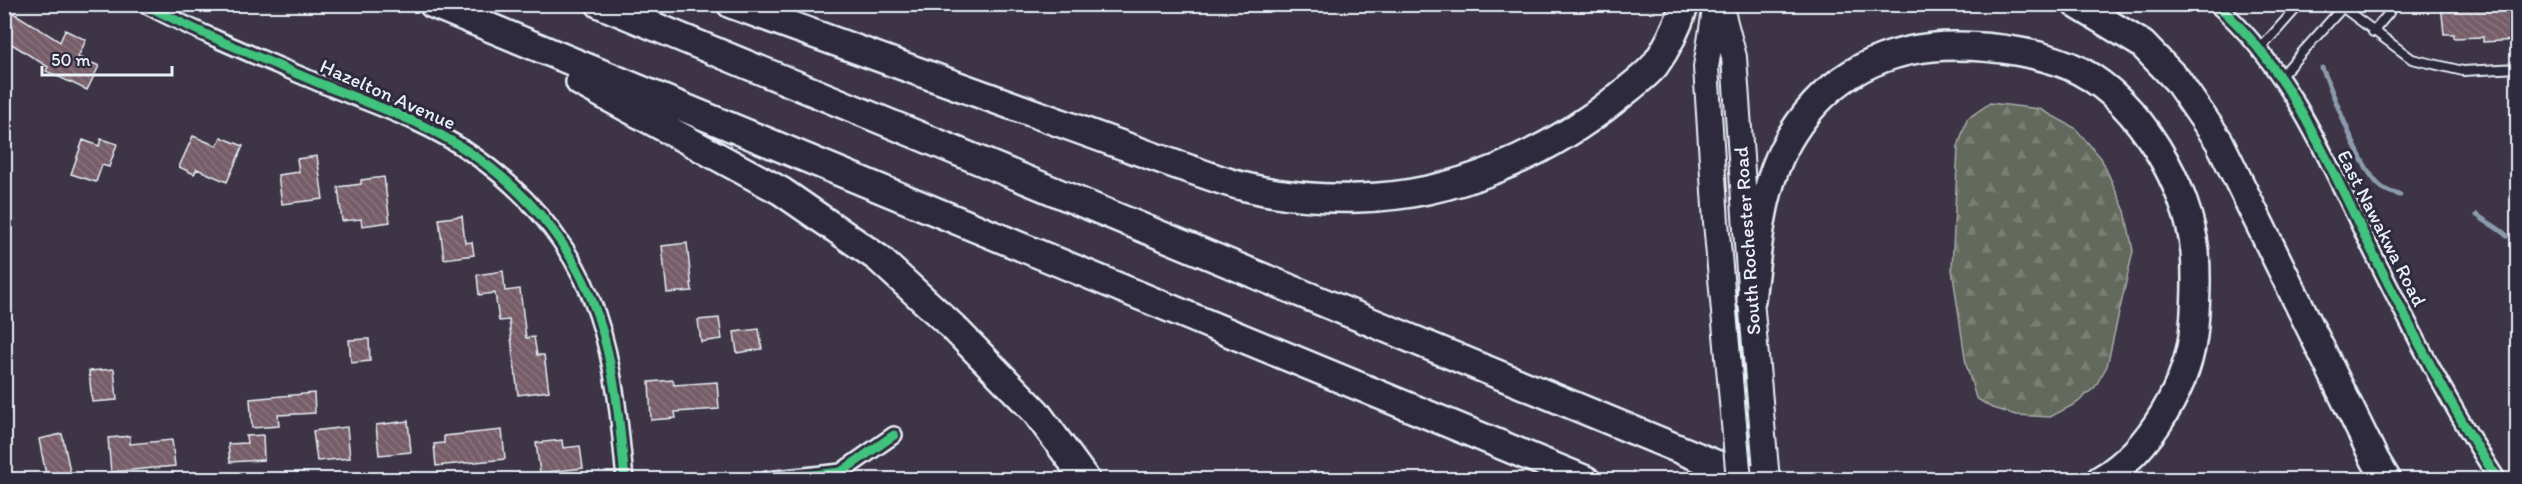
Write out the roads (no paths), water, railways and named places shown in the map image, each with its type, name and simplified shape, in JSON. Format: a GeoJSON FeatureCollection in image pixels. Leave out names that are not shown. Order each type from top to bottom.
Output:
{"type":"FeatureCollection","features":[{"type":"Feature","properties":{"kind":"highway"},"geometry":{"type":"LineString","coordinates":[[600,4],[1754,480]]}},
{"type":"Feature","properties":{"kind":"highway"},"geometry":{"type":"LineString","coordinates":[[731,4],[1177,165],[1246,187],[1309,196],[1360,198],[1443,187],[1517,160],[1555,141],[1592,118],[1654,66],[1678,26],[1685,4]]}},
{"type":"Feature","properties":{"kind":"highway"},"geometry":{"type":"LineString","coordinates":[[2076,4],[2142,44],[2177,80],[2218,141],[2387,480]]}},
{"type":"Feature","properties":{"kind":"highway"},"geometry":{"type":"LineString","coordinates":[[442,8],[780,191],[848,235],[878,258],[953,327],[1036,412],[1086,480]]}},
{"type":"Feature","properties":{"kind":"highway"},"geometry":{"type":"LineString","coordinates":[[442,8],[1586,480]]}},
{"type":"Feature","properties":{"kind":"highway"},"geometry":{"type":"LineString","coordinates":[[1751,300],[1761,219],[1774,173],[1791,136],[1816,101],[1848,75],[1883,57],[1927,46],[1977,46],[2029,53],[2080,71],[2117,99],[2147,132],[2172,178],[2187,215],[2195,252],[2196,299],[2193,345],[2180,384],[2161,417],[2136,450],[2100,480]]}},
{"type":"Feature","properties":{"kind":"main road","name":"South Rochester Road"},"geometry":{"type":"LineString","coordinates":[[1718,4],[1734,57],[1751,300],[1767,480]]}},
{"type":"Feature","properties":{"kind":"main road","name":"South Rochester Road"},"geometry":{"type":"LineString","coordinates":[[1718,4],[1706,67],[1716,222],[1739,480]]}},
{"type":"Feature","properties":{"kind":"street","name":"Hazelton Avenue"},"geometry":{"type":"LineString","coordinates":[[144,4],[204,33],[422,125],[476,156],[518,191],[556,234],[572,259],[596,312],[610,363],[625,480]]}},
{"type":"Feature","properties":{"kind":"street","name":"East Nawakwa Road"},"geometry":{"type":"LineString","coordinates":[[2216,4],[2260,49],[2280,77],[2333,169],[2371,249],[2466,430],[2498,480]]}},
{"type":"Feature","properties":{"kind":"street"},"geometry":{"type":"LineString","coordinates":[[767,480],[841,472],[894,435]]}},
{"type":"Feature","properties":{"kind":"lane"},"geometry":{"type":"LineString","coordinates":[[2260,49],[2300,4]]}},
{"type":"Feature","properties":{"kind":"lane"},"geometry":{"type":"LineString","coordinates":[[2373,32],[2389,14],[2388,4]]}},
{"type":"Feature","properties":{"kind":"lane"},"geometry":{"type":"LineString","coordinates":[[2280,77],[2340,7],[2412,59],[2463,71],[2517,68]]}},
{"type":"Feature","properties":{"kind":"waterway"},"geometry":{"type":"LineString","coordinates":[[2322,68],[2363,162],[2379,185],[2391,193],[2400,195]]}},
{"type":"Feature","properties":{"kind":"waterway"},"geometry":{"type":"LineString","coordinates":[[2477,215],[2507,236]]}}]}
